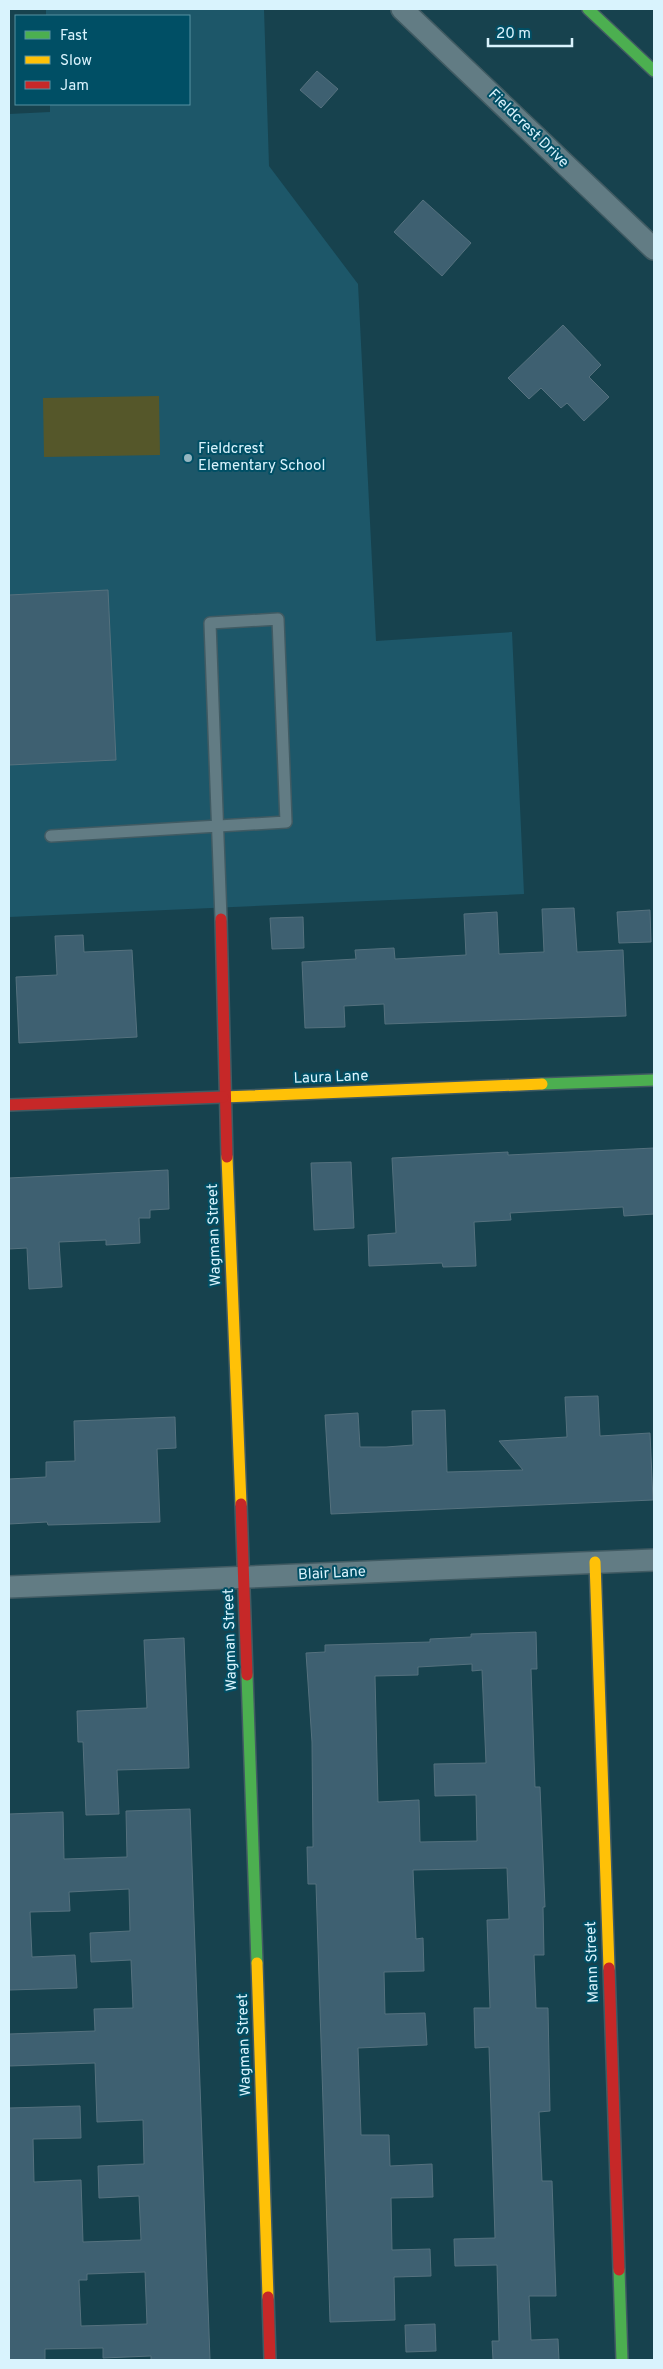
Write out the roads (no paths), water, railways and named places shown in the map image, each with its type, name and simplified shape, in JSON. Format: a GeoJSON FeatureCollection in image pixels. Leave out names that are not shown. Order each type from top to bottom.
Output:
{"type":"FeatureCollection","features":[{"type":"Feature","properties":{"kind":"main road"},"geometry":{"type":"LineString","coordinates":[[588,9],[654,71]]}},
{"type":"Feature","properties":{"kind":"main road","name":"Wagman Street"},"geometry":{"type":"LineString","coordinates":[[221,919],[224,1097],[244,1578],[270,2360]]}},
{"type":"Feature","properties":{"kind":"main road","name":"Laura Lane"},"geometry":{"type":"LineString","coordinates":[[9,1105],[654,1080]]}},
{"type":"Feature","properties":{"kind":"main road","name":"Mann Street"},"geometry":{"type":"LineString","coordinates":[[595,1562],[622,2360]]}},
{"type":"Feature","properties":{"kind":"street","name":"Fieldcrest Drive"},"geometry":{"type":"LineString","coordinates":[[402,9],[654,249]]}},
{"type":"Feature","properties":{"kind":"street","name":"Blair Lane"},"geometry":{"type":"LineString","coordinates":[[9,1587],[654,1560]]}},
{"type":"Feature","properties":{"kind":"lane"},"geometry":{"type":"LineString","coordinates":[[51,836],[218,826],[286,822],[278,619],[210,623],[218,826],[221,919]]}},
{"type":"Feature","properties":{"kind":"place","name":"Fieldcrest Elementary School"},"geometry":{"type":"Point","coordinates":[188,458]}}]}
